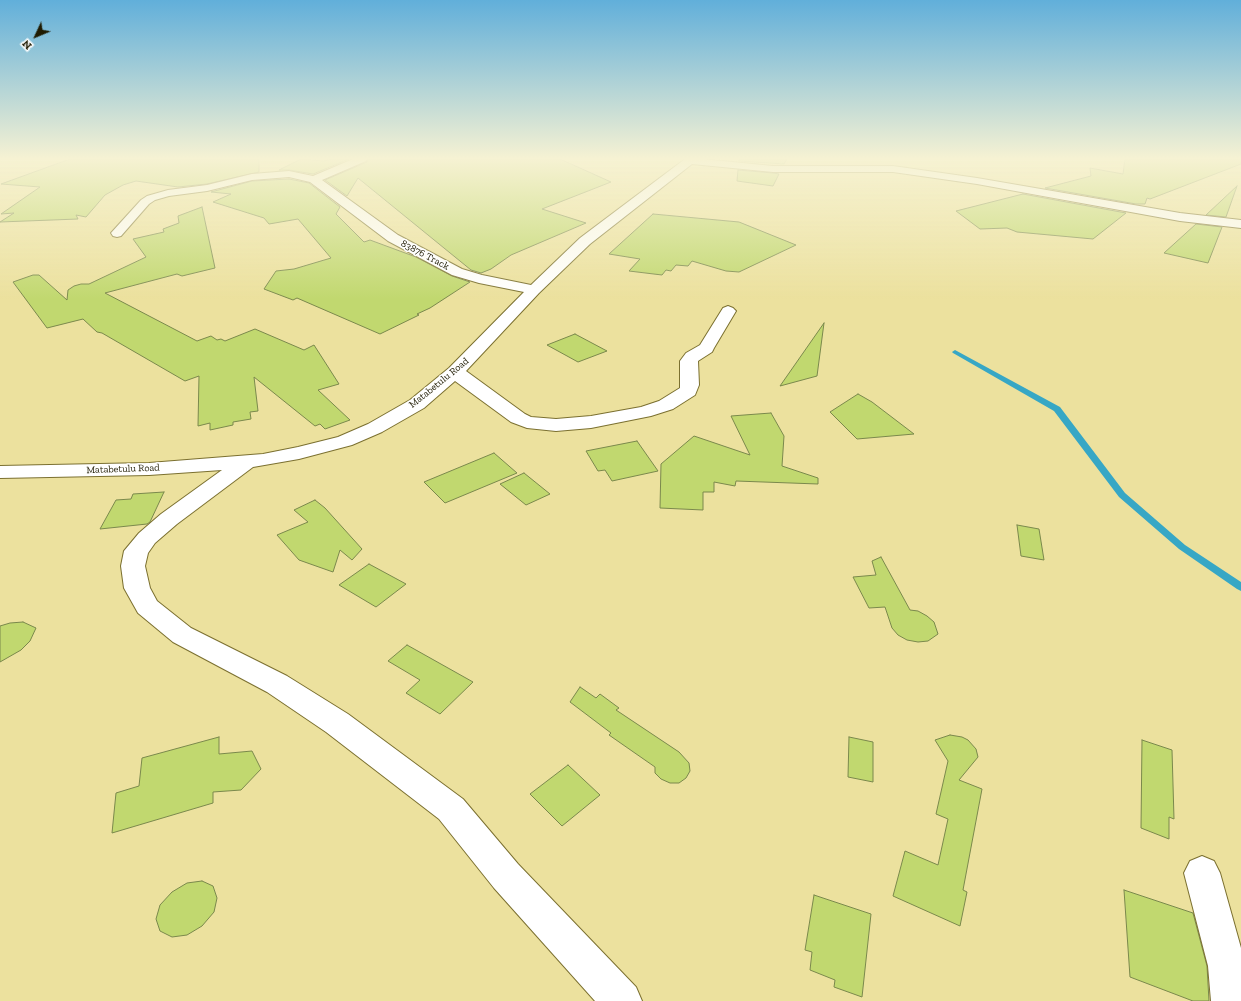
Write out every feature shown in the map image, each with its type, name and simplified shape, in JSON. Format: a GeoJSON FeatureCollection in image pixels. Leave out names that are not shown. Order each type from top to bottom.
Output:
{"type":"FeatureCollection","features":[{"type":"Feature","properties":{"kind":"street"},"geometry":{"type":"LineString","coordinates":[[117,233],[142,206]]}},
{"type":"Feature","properties":{"kind":"street","name":"83876 Track"},"geometry":{"type":"LineString","coordinates":[[349,206],[393,238],[430,259],[465,274],[534,290]]}},
{"type":"Feature","properties":{"kind":"street","name":"Matabetulu Road"},"geometry":{"type":"LineString","coordinates":[[0,472],[149,469],[247,462],[299,453],[345,441],[375,428],[417,404],[474,354],[534,290],[586,241],[631,206]]}},
{"type":"Feature","properties":{"kind":"street"},"geometry":{"type":"LineString","coordinates":[[1116,206],[1180,217],[1241,224]]}},
{"type":"Feature","properties":{"kind":"street"},"geometry":{"type":"LineString","coordinates":[[455,372],[518,418],[527,422],[556,425],[592,422],[644,412],[666,405],[688,391],[690,385],[689,361],[692,357],[706,348],[728,311]]}},
{"type":"Feature","properties":{"kind":"street"},"geometry":{"type":"LineString","coordinates":[[247,462],[169,519],[147,538],[136,551],[132,566],[136,588],[147,607],[182,635],[277,684],[337,723],[451,809],[506,876],[622,1001]]}},
{"type":"Feature","properties":{"kind":"street"},"geometry":{"type":"LineString","coordinates":[[1202,873],[1227,966],[1231,1001]]}},
{"type":"Feature","properties":{"kind":"building"},"geometry":{"type":"Polygon","coordinates":[[[13,206],[96,206],[86,217],[76,215],[78,219],[0,222],[14,213],[1,214],[13,206]]]}},
{"type":"Feature","properties":{"kind":"building"},"geometry":{"type":"Polygon","coordinates":[[[225,206],[338,206],[340,207],[336,214],[364,242],[370,240],[416,257],[452,276],[470,282],[430,308],[417,314],[419,315],[380,334],[297,298],[293,300],[264,289],[276,271],[294,269],[331,258],[298,219],[269,224],[264,218],[225,206]]]}},
{"type":"Feature","properties":{"kind":"building"},"geometry":{"type":"Polygon","coordinates":[[[392,206],[550,206],[542,209],[586,223],[511,255],[491,269],[481,273],[471,270],[392,206]]]}},
{"type":"Feature","properties":{"kind":"building"},"geometry":{"type":"Polygon","coordinates":[[[977,206],[1086,206],[1126,213],[1093,239],[1017,232],[1007,228],[980,229],[956,211],[977,206]]]}},
{"type":"Feature","properties":{"kind":"building"},"geometry":{"type":"Polygon","coordinates":[[[1216,206],[1230,206],[1226,217],[1206,215],[1216,206]]]}},
{"type":"Feature","properties":{"kind":"building"},"geometry":{"type":"Polygon","coordinates":[[[202,207],[215,268],[182,276],[177,274],[105,293],[197,341],[211,336],[217,340],[221,339],[225,341],[255,329],[304,350],[314,345],[339,384],[318,390],[350,420],[325,429],[320,424],[315,426],[254,377],[258,411],[250,412],[251,419],[233,422],[233,425],[210,430],[210,423],[198,426],[199,376],[185,381],[102,333],[97,332],[83,319],[47,328],[13,282],[33,275],[39,275],[67,300],[68,290],[74,286],[89,284],[146,257],[133,239],[164,232],[163,229],[179,223],[178,216],[202,207]]]}},
{"type":"Feature","properties":{"kind":"building"},"geometry":{"type":"Polygon","coordinates":[[[653,214],[739,222],[796,245],[739,272],[726,271],[692,261],[688,266],[676,265],[671,271],[666,270],[662,275],[629,271],[640,259],[609,254],[653,214]]]}},
{"type":"Feature","properties":{"kind":"building"},"geometry":{"type":"Polygon","coordinates":[[[1196,224],[1222,227],[1208,263],[1164,253],[1196,224]]]}},
{"type":"Feature","properties":{"kind":"building"},"geometry":{"type":"Polygon","coordinates":[[[824,323],[817,376],[780,386],[824,323]]]}},
{"type":"Feature","properties":{"kind":"building"},"geometry":{"type":"Polygon","coordinates":[[[575,334],[607,351],[578,362],[547,345],[575,334]]]}},
{"type":"Feature","properties":{"kind":"building"},"geometry":{"type":"Polygon","coordinates":[[[858,394],[872,402],[914,434],[857,439],[830,412],[858,394]]]}},
{"type":"Feature","properties":{"kind":"building"},"geometry":{"type":"Polygon","coordinates":[[[771,413],[784,436],[782,466],[818,478],[818,484],[736,481],[735,486],[714,482],[714,492],[703,492],[703,510],[660,508],[661,464],[694,436],[750,455],[731,416],[771,413]]]}},
{"type":"Feature","properties":{"kind":"building"},"geometry":{"type":"Polygon","coordinates":[[[637,441],[658,471],[612,481],[605,470],[598,471],[586,451],[637,441]]]}},
{"type":"Feature","properties":{"kind":"building"},"geometry":{"type":"Polygon","coordinates":[[[494,453],[517,473],[445,503],[424,482],[494,453]]]}},
{"type":"Feature","properties":{"kind":"building"},"geometry":{"type":"Polygon","coordinates":[[[524,473],[550,494],[526,505],[500,484],[524,473]]]}},
{"type":"Feature","properties":{"kind":"building"},"geometry":{"type":"Polygon","coordinates":[[[164,492],[150,522],[147,524],[100,529],[116,500],[131,499],[133,494],[164,492]]]}},
{"type":"Feature","properties":{"kind":"building"},"geometry":{"type":"Polygon","coordinates":[[[315,500],[325,508],[362,549],[352,560],[340,550],[333,572],[299,560],[277,535],[308,522],[294,510],[315,500]]]}},
{"type":"Feature","properties":{"kind":"building"},"geometry":{"type":"Polygon","coordinates":[[[1017,525],[1039,529],[1044,560],[1021,556],[1017,525]]]}},
{"type":"Feature","properties":{"kind":"building"},"geometry":{"type":"Polygon","coordinates":[[[881,557],[910,610],[918,611],[934,622],[938,634],[928,641],[918,642],[907,640],[898,635],[892,628],[885,607],[869,608],[853,577],[876,575],[872,561],[881,557]]]}},
{"type":"Feature","properties":{"kind":"building"},"geometry":{"type":"Polygon","coordinates":[[[369,564],[406,584],[376,607],[339,585],[369,564]]]}},
{"type":"Feature","properties":{"kind":"building"},"geometry":{"type":"Polygon","coordinates":[[[23,622],[36,628],[30,641],[21,650],[0,662],[0,626],[10,623],[23,622]]]}},
{"type":"Feature","properties":{"kind":"building"},"geometry":{"type":"Polygon","coordinates":[[[407,645],[473,682],[440,714],[406,693],[420,680],[388,661],[407,645]]]}},
{"type":"Feature","properties":{"kind":"building"},"geometry":{"type":"Polygon","coordinates":[[[580,687],[596,698],[600,694],[619,708],[616,710],[679,752],[689,763],[690,771],[686,778],[679,783],[670,783],[661,779],[655,773],[655,767],[609,735],[611,733],[570,702],[580,687]]]}},
{"type":"Feature","properties":{"kind":"building"},"geometry":{"type":"Polygon","coordinates":[[[950,735],[962,737],[968,740],[976,749],[978,757],[959,780],[982,789],[963,890],[967,892],[960,926],[893,896],[905,851],[938,865],[948,819],[936,814],[948,761],[935,740],[950,735]]]}},
{"type":"Feature","properties":{"kind":"building"},"geometry":{"type":"Polygon","coordinates":[[[219,737],[219,754],[252,751],[261,769],[241,790],[213,792],[213,803],[112,833],[116,793],[139,786],[142,758],[219,737]]]}},
{"type":"Feature","properties":{"kind":"building"},"geometry":{"type":"Polygon","coordinates":[[[849,737],[873,742],[873,782],[848,777],[849,737]]]}},
{"type":"Feature","properties":{"kind":"building"},"geometry":{"type":"Polygon","coordinates":[[[1142,740],[1172,750],[1174,819],[1169,817],[1169,839],[1141,828],[1142,740]]]}},
{"type":"Feature","properties":{"kind":"building"},"geometry":{"type":"Polygon","coordinates":[[[568,765],[600,795],[562,826],[530,794],[568,765]]]}},
{"type":"Feature","properties":{"kind":"building"},"geometry":{"type":"Polygon","coordinates":[[[202,881],[213,886],[217,898],[214,912],[202,926],[187,935],[172,937],[160,931],[156,919],[160,905],[172,892],[187,883],[202,881]]]}},
{"type":"Feature","properties":{"kind":"building"},"geometry":{"type":"Polygon","coordinates":[[[1124,890],[1193,913],[1207,966],[1209,1001],[1193,1001],[1130,977],[1124,890]]]}},
{"type":"Feature","properties":{"kind":"building"},"geometry":{"type":"Polygon","coordinates":[[[814,895],[871,914],[862,997],[834,987],[835,980],[810,970],[812,952],[805,950],[814,895]]]}},
{"type":"Feature","properties":{"kind":"waterway"},"geometry":{"type":"LineString","coordinates":[[955,352],[1057,409],[1122,495],[1182,547],[1241,587]]}}]}
